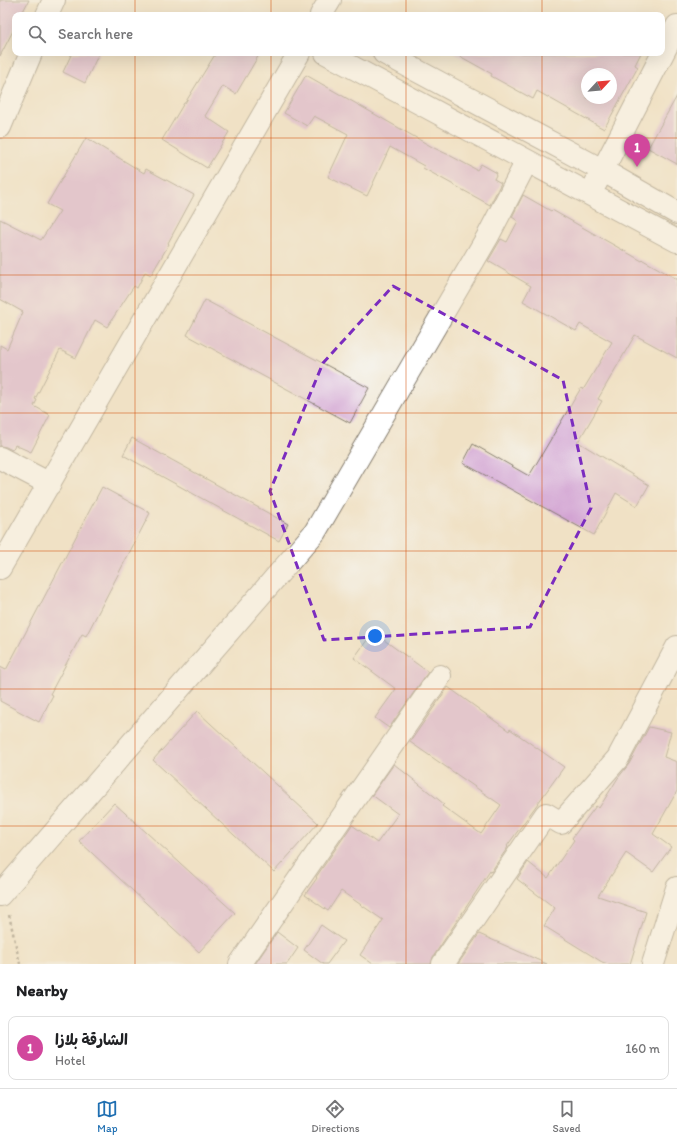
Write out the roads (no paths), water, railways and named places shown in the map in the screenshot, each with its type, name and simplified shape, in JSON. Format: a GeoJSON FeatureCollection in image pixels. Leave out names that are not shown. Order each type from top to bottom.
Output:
{"type":"FeatureCollection","features":[{"type":"Feature","properties":{"kind":"street"},"geometry":{"type":"LineString","coordinates":[[49,12],[54,0]]}},
{"type":"Feature","properties":{"kind":"street"},"geometry":{"type":"LineString","coordinates":[[323,12],[330,0]]}},
{"type":"Feature","properties":{"kind":"street"},"geometry":{"type":"LineString","coordinates":[[665,49],[677,26]]}},
{"type":"Feature","properties":{"kind":"street"},"geometry":{"type":"LineString","coordinates":[[0,127],[30,56]]}},
{"type":"Feature","properties":{"kind":"street"},"geometry":{"type":"LineString","coordinates":[[0,568],[297,56]]}},
{"type":"Feature","properties":{"kind":"street"},"geometry":{"type":"LineString","coordinates":[[332,56],[677,242]]}},
{"type":"Feature","properties":{"kind":"street"},"geometry":{"type":"LineString","coordinates":[[390,56],[602,170],[677,213]]}},
{"type":"Feature","properties":{"kind":"street"},"geometry":{"type":"LineString","coordinates":[[590,195],[661,56]]}},
{"type":"Feature","properties":{"kind":"street"},"geometry":{"type":"LineString","coordinates":[[2,893],[315,532],[488,236],[527,161]]}},
{"type":"Feature","properties":{"kind":"street"},"geometry":{"type":"LineString","coordinates":[[0,458],[50,484]]}},
{"type":"Feature","properties":{"kind":"street"},"geometry":{"type":"LineString","coordinates":[[443,964],[546,814],[562,824],[618,758],[677,647]]}},
{"type":"Feature","properties":{"kind":"street"},"geometry":{"type":"LineString","coordinates":[[240,964],[440,676]]}},
{"type":"Feature","properties":{"kind":"street"},"geometry":{"type":"LineString","coordinates":[[653,964],[677,888]]}},
{"type":"Feature","properties":{"kind":"place","name":"الشارقة بلازا"},"geometry":{"type":"Point","coordinates":[637,167]}}]}
